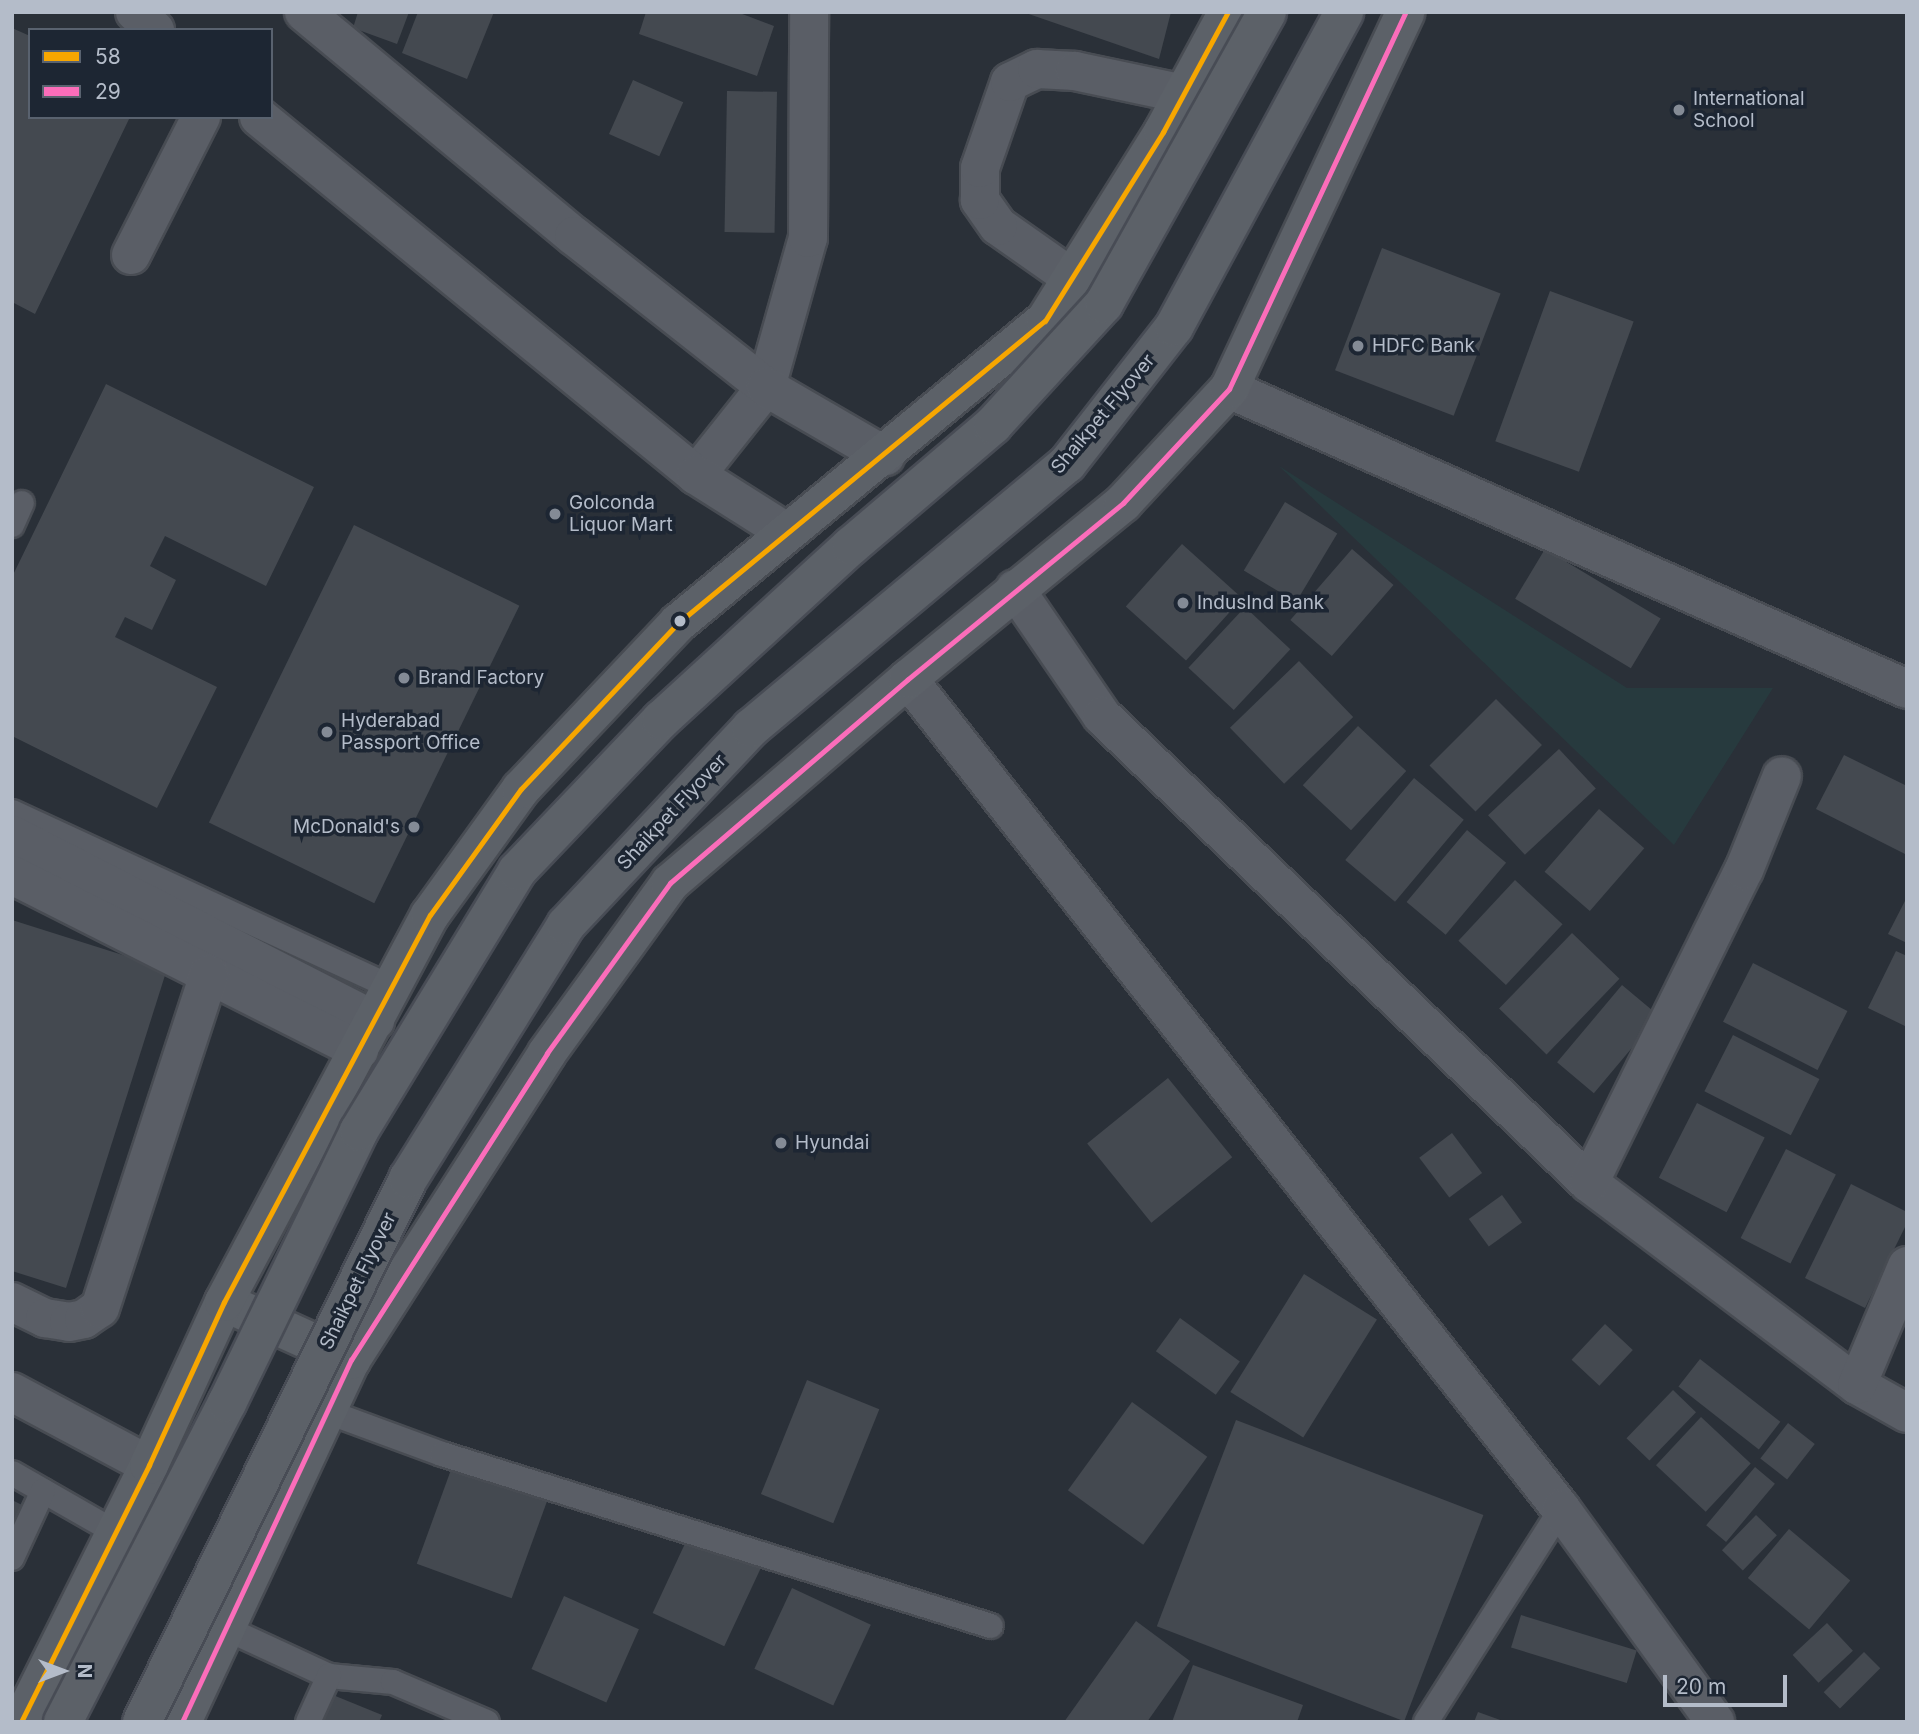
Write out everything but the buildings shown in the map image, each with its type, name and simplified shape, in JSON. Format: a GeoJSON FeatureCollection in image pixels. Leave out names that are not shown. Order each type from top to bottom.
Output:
{"type":"FeatureCollection","features":[{"type":"Feature","properties":{"kind":"main road"},"geometry":{"type":"LineString","coordinates":[[21,1722],[149,1465],[224,1302],[430,915],[521,789],[678,623],[786,532],[885,456],[1045,321],[1184,94],[1228,12]]}},
{"type":"Feature","properties":{"kind":"main road"},"geometry":{"type":"LineString","coordinates":[[62,1722],[227,1403],[359,1131],[517,871],[661,720],[851,546],[993,425],[1104,304],[1267,12]]}},
{"type":"Feature","properties":{"kind":"main road","name":"Shaikpet Flyover"},"geometry":{"type":"LineString","coordinates":[[142,1722],[408,1180],[566,925],[751,728],[1067,464],[1174,327],[1343,12]]}},
{"type":"Feature","properties":{"kind":"main road"},"geometry":{"type":"LineString","coordinates":[[182,1722],[351,1360],[547,1053],[670,883],[1015,589],[1123,503],[1228,389],[1406,12]]}},
{"type":"Feature","properties":{"kind":"main road"},"geometry":{"type":"LineString","coordinates":[[224,1302],[351,1360]]}},
{"type":"Feature","properties":{"kind":"street"},"geometry":{"type":"LineString","coordinates":[[135,12],[153,28]]}},
{"type":"Feature","properties":{"kind":"street"},"geometry":{"type":"LineString","coordinates":[[304,12],[573,236],[766,387],[885,456]]}},
{"type":"Feature","properties":{"kind":"street"},"geometry":{"type":"LineString","coordinates":[[696,475],[766,387],[808,238],[809,12]]}},
{"type":"Feature","properties":{"kind":"street"},"geometry":{"type":"LineString","coordinates":[[1072,278],[998,226],[980,200],[980,168],[1010,82],[1037,69],[1075,71],[1184,94]]}},
{"type":"Feature","properties":{"kind":"street"},"geometry":{"type":"LineString","coordinates":[[131,255],[200,119]]}},
{"type":"Feature","properties":{"kind":"street"},"geometry":{"type":"LineString","coordinates":[[260,119],[696,475],[786,532]]}},
{"type":"Feature","properties":{"kind":"street"},"geometry":{"type":"LineString","coordinates":[[1228,389],[1907,689]]}},
{"type":"Feature","properties":{"kind":"street"},"geometry":{"type":"LineString","coordinates":[[1015,589],[1102,716],[1589,1184],[1857,1385],[1907,1413]]}},
{"type":"Feature","properties":{"kind":"street"},"geometry":{"type":"LineString","coordinates":[[908,679],[1561,1509],[1715,1722]]}},
{"type":"Feature","properties":{"kind":"street"},"geometry":{"type":"LineString","coordinates":[[1589,1184],[1744,870],[1782,776]]}},
{"type":"Feature","properties":{"kind":"street"},"geometry":{"type":"LineString","coordinates":[[12,835],[367,1036]]}},
{"type":"Feature","properties":{"kind":"street"},"geometry":{"type":"LineString","coordinates":[[12,875],[209,974],[367,1036]]}},
{"type":"Feature","properties":{"kind":"street"},"geometry":{"type":"LineString","coordinates":[[12,1302],[45,1318],[69,1322],[84,1319],[100,1308],[209,974]]}},
{"type":"Feature","properties":{"kind":"street"},"geometry":{"type":"LineString","coordinates":[[1857,1385],[1907,1266]]}},
{"type":"Feature","properties":{"kind":"street"},"geometry":{"type":"LineString","coordinates":[[12,1392],[149,1465]]}},
{"type":"Feature","properties":{"kind":"lane"},"geometry":{"type":"LineString","coordinates":[[12,812],[390,987]]}},
{"type":"Feature","properties":{"kind":"lane"},"geometry":{"type":"LineString","coordinates":[[325,1411],[456,1458],[990,1626]]}},
{"type":"Feature","properties":{"kind":"lane"},"geometry":{"type":"LineString","coordinates":[[12,1474],[115,1532]]}},
{"type":"Feature","properties":{"kind":"lane"},"geometry":{"type":"LineString","coordinates":[[12,1558],[43,1491]]}},
{"type":"Feature","properties":{"kind":"lane"},"geometry":{"type":"LineString","coordinates":[[1426,1722],[1561,1509]]}},
{"type":"Feature","properties":{"kind":"lane"},"geometry":{"type":"LineString","coordinates":[[225,1628],[329,1676],[393,1682],[486,1722]]}},
{"type":"Feature","properties":{"kind":"lane"},"geometry":{"type":"LineString","coordinates":[[308,1722],[329,1676]]}},
{"type":"Feature","properties":{"kind":"green space"},"geometry":{"type":"Polygon","coordinates":[[[1279,466],[1627,688],[1773,688],[1674,845],[1279,466]]]}},
{"type":"Feature","properties":{"kind":"transit line","name":"58"},"geometry":{"type":"LineString","coordinates":[[21,1722],[149,1465],[224,1302],[430,915],[521,789],[678,623],[1045,321],[1163,132],[1228,12]]}},
{"type":"Feature","properties":{"kind":"transit line","name":"29"},"geometry":{"type":"LineString","coordinates":[[182,1722],[351,1360],[547,1053],[670,883],[908,679],[1123,503],[1229,389],[1406,12]]}},
{"type":"Feature","properties":{"kind":"place","name":"International School"},"geometry":{"type":"Point","coordinates":[1679,110]}},
{"type":"Feature","properties":{"kind":"place","name":"HDFC Bank"},"geometry":{"type":"Point","coordinates":[1358,346]}},
{"type":"Feature","properties":{"kind":"place","name":"Golconda Liquor Mart"},"geometry":{"type":"Point","coordinates":[555,514]}},
{"type":"Feature","properties":{"kind":"place","name":"IndusInd Bank"},"geometry":{"type":"Point","coordinates":[1183,603]}},
{"type":"Feature","properties":{"kind":"place","name":"Brand Factory"},"geometry":{"type":"Point","coordinates":[404,678]}},
{"type":"Feature","properties":{"kind":"place","name":"Hyderabad Passport Office"},"geometry":{"type":"Point","coordinates":[327,732]}},
{"type":"Feature","properties":{"kind":"place","name":"McDonald's"},"geometry":{"type":"Point","coordinates":[414,827]}},
{"type":"Feature","properties":{"kind":"place","name":"Hyundai"},"geometry":{"type":"Point","coordinates":[781,1143]}}]}
